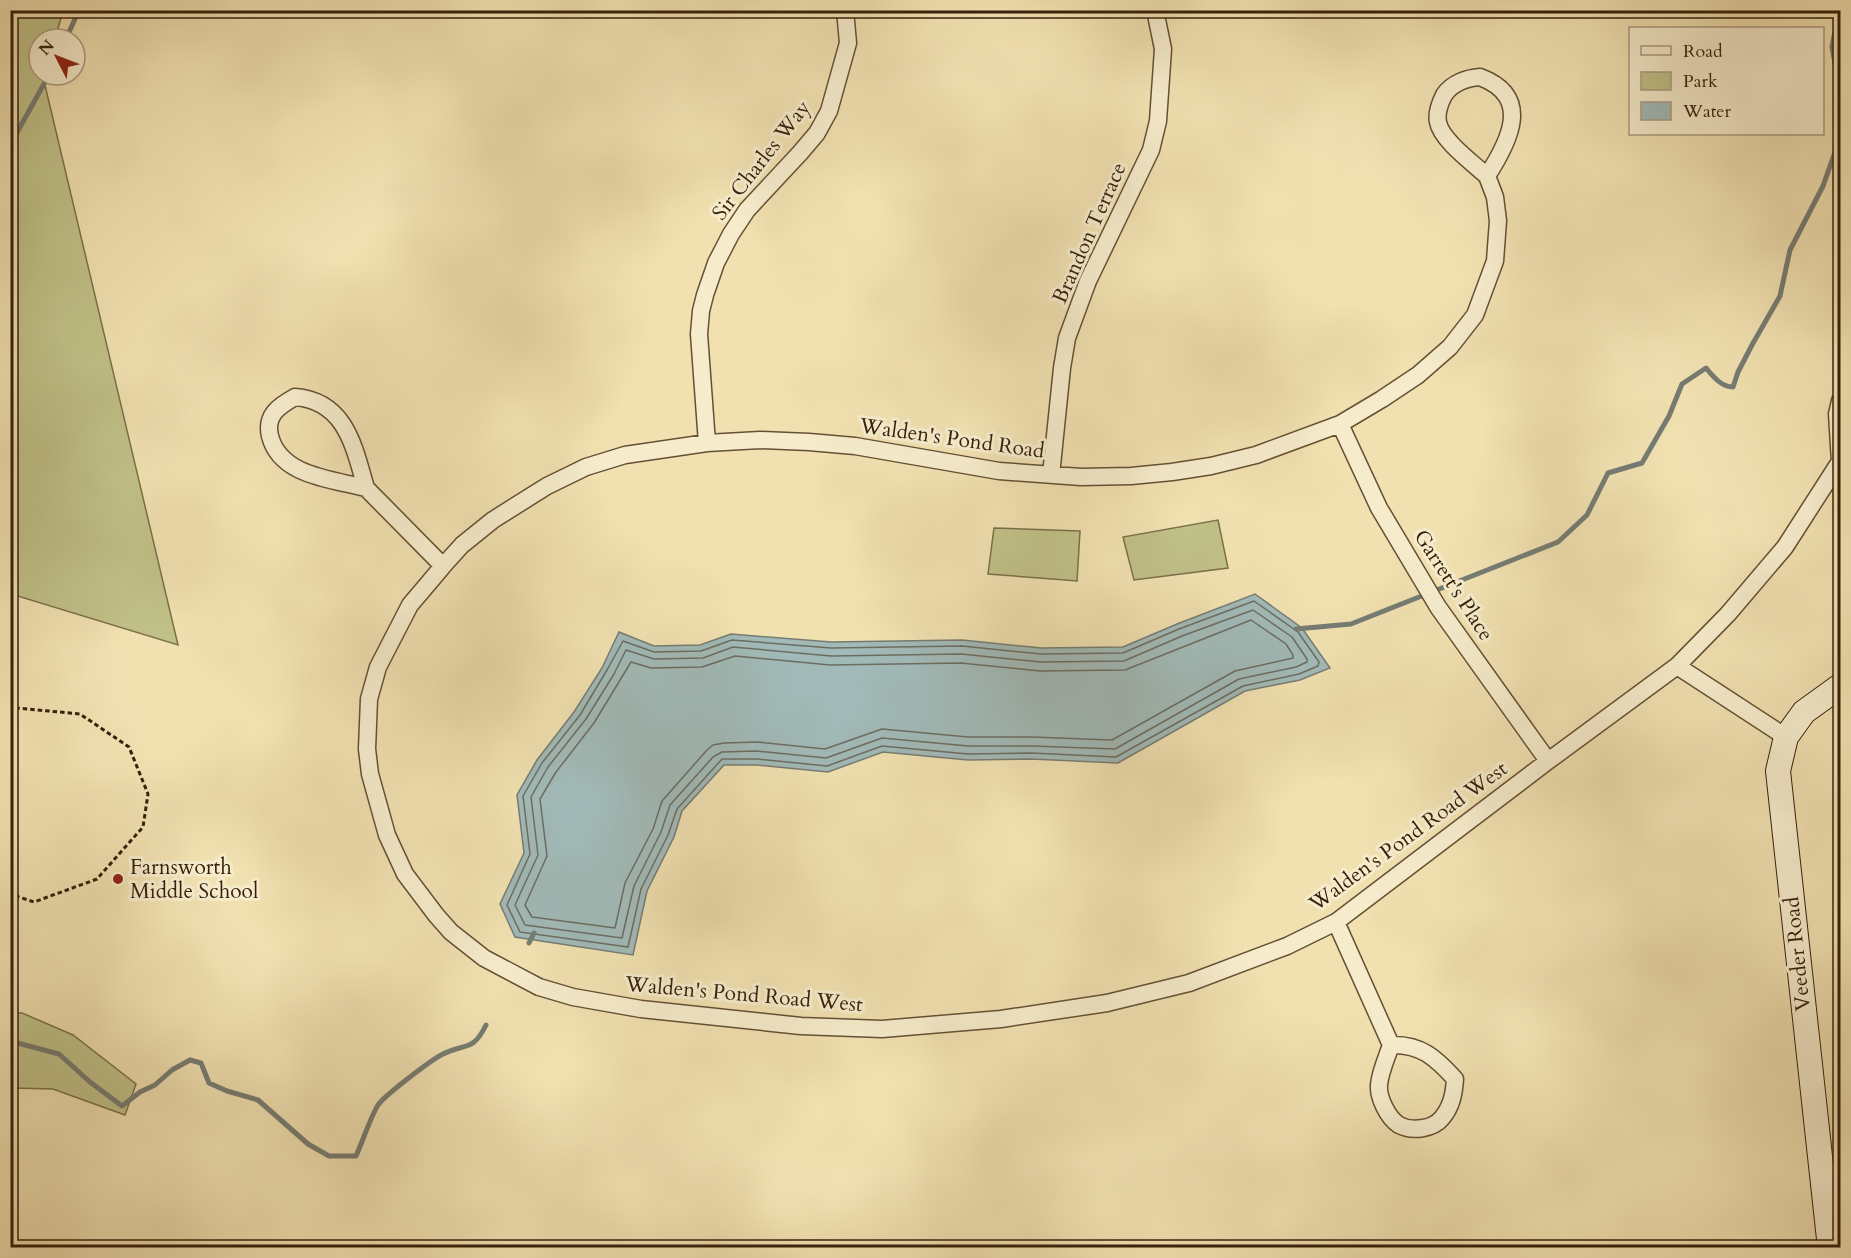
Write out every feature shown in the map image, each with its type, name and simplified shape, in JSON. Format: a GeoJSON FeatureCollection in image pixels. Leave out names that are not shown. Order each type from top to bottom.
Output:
{"type":"FeatureCollection","features":[{"type":"Feature","properties":{"kind":"street","name":"Sir Charles Way"},"geometry":{"type":"LineString","coordinates":[[707,443],[699,334],[705,295],[716,263],[747,210],[817,133],[829,111],[848,43],[845,10]]}},
{"type":"Feature","properties":{"kind":"street","name":"Brandon Terrace"},"geometry":{"type":"LineString","coordinates":[[1051,475],[1067,338],[1088,281],[1151,150],[1158,121],[1163,49],[1155,10]]}},
{"type":"Feature","properties":{"kind":"street"},"geometry":{"type":"LineString","coordinates":[[1480,77],[1500,88],[1511,104],[1513,118],[1504,150],[1487,176],[1453,145],[1437,122],[1438,107],[1445,93],[1455,84],[1480,77]]}},
{"type":"Feature","properties":{"kind":"street","name":"Walden's Pond Road"},"geometry":{"type":"LineString","coordinates":[[561,479],[586,467],[625,455],[707,443],[760,440],[855,446],[999,471],[1081,477],[1131,476],[1211,466],[1256,455],[1340,424],[1418,375],[1450,347],[1475,315],[1495,261],[1498,221],[1495,197],[1487,176]]}},
{"type":"Feature","properties":{"kind":"street"},"geometry":{"type":"LineString","coordinates":[[366,488],[303,472],[284,461],[273,448],[268,428],[279,406],[295,397],[307,398],[321,403],[341,421],[352,441],[366,488],[442,566]]}},
{"type":"Feature","properties":{"kind":"street","name":"Walden's Pond Road West"},"geometry":{"type":"LineString","coordinates":[[561,479],[493,520],[462,545],[411,605],[378,667],[369,699],[367,749],[370,774],[387,835],[405,874],[451,932],[484,958],[539,987],[573,997],[641,1010],[801,1026],[882,1029],[1001,1019],[1107,1003],[1189,983],[1287,946],[1336,922],[1677,666],[1728,614],[1785,547],[1840,463],[1837,414],[1840,401]]}},
{"type":"Feature","properties":{"kind":"street","name":"Garrett's Place"},"geometry":{"type":"LineString","coordinates":[[1340,424],[1379,508],[1438,607],[1548,761]]}},
{"type":"Feature","properties":{"kind":"street"},"geometry":{"type":"LineString","coordinates":[[1677,666],[1786,737]]}},
{"type":"Feature","properties":{"kind":"street","name":"Veeder Road"},"geometry":{"type":"LineString","coordinates":[[1830,1248],[1778,771],[1786,737],[1804,712],[1840,686]]}},
{"type":"Feature","properties":{"kind":"street"},"geometry":{"type":"LineString","coordinates":[[1336,922],[1391,1045],[1378,1086],[1383,1107],[1399,1124],[1415,1129],[1428,1127],[1442,1119],[1453,1099],[1455,1079],[1439,1060],[1406,1044],[1391,1045]]}},
{"type":"Feature","properties":{"kind":"path"},"geometry":{"type":"LineString","coordinates":[[10,35],[19,10]]}},
{"type":"Feature","properties":{"kind":"path"},"geometry":{"type":"LineString","coordinates":[[10,702],[17,708],[80,714],[119,740],[129,747],[148,794],[143,827],[97,879],[34,902],[10,894]]}},
{"type":"Feature","properties":{"kind":"green space"},"geometry":{"type":"Polygon","coordinates":[[[10,11],[63,11],[58,27],[27,27],[27,87],[45,87],[178,645],[11,594],[10,11]]]}},
{"type":"Feature","properties":{"kind":"green space"},"geometry":{"type":"Polygon","coordinates":[[[1218,520],[1228,568],[1134,580],[1123,537],[1218,520]]]}},
{"type":"Feature","properties":{"kind":"green space"},"geometry":{"type":"Polygon","coordinates":[[[994,528],[1080,531],[1077,581],[988,574],[994,528]]]}},
{"type":"Feature","properties":{"kind":"green space"},"geometry":{"type":"Polygon","coordinates":[[[11,1013],[22,1013],[73,1035],[136,1084],[125,1115],[53,1089],[11,1088],[11,1013]]]}},
{"type":"Feature","properties":{"kind":"water"},"geometry":{"type":"Polygon","coordinates":[[[1255,594],[1302,628],[1330,668],[1300,680],[1245,691],[1118,763],[1031,759],[968,760],[883,752],[828,772],[757,765],[724,765],[682,811],[674,837],[647,891],[633,955],[515,937],[500,904],[524,853],[517,795],[537,760],[574,712],[602,668],[619,632],[654,646],[700,645],[731,634],[831,642],[962,640],[1041,648],[1123,647],[1255,594]]]}},
{"type":"Feature","properties":{"kind":"waterway"},"geometry":{"type":"LineString","coordinates":[[71,27],[79,10]]}},
{"type":"Feature","properties":{"kind":"waterway"},"geometry":{"type":"LineString","coordinates":[[1296,629],[1351,624],[1558,542],[1587,515],[1608,473],[1642,463],[1669,416],[1682,384],[1706,368],[1721,383],[1733,387],[1738,372],[1780,296],[1790,250],[1823,186],[1835,152],[1840,115],[1837,74],[1832,47],[1839,10]]}},
{"type":"Feature","properties":{"kind":"waterway"},"geometry":{"type":"LineString","coordinates":[[10,145],[42,87]]}},
{"type":"Feature","properties":{"kind":"waterway"},"geometry":{"type":"LineString","coordinates":[[529,943],[534,933]]}},
{"type":"Feature","properties":{"kind":"waterway"},"geometry":{"type":"LineString","coordinates":[[10,1041],[59,1054],[90,1082],[122,1106],[140,1092],[155,1085],[172,1070],[190,1060],[201,1063],[209,1083],[258,1100],[308,1144],[329,1156],[356,1156],[372,1116],[382,1100],[443,1054],[472,1043],[486,1025]]}},
{"type":"Feature","properties":{"kind":"place","name":"Farnsworth Middle School"},"geometry":{"type":"Point","coordinates":[118,879]}}]}
